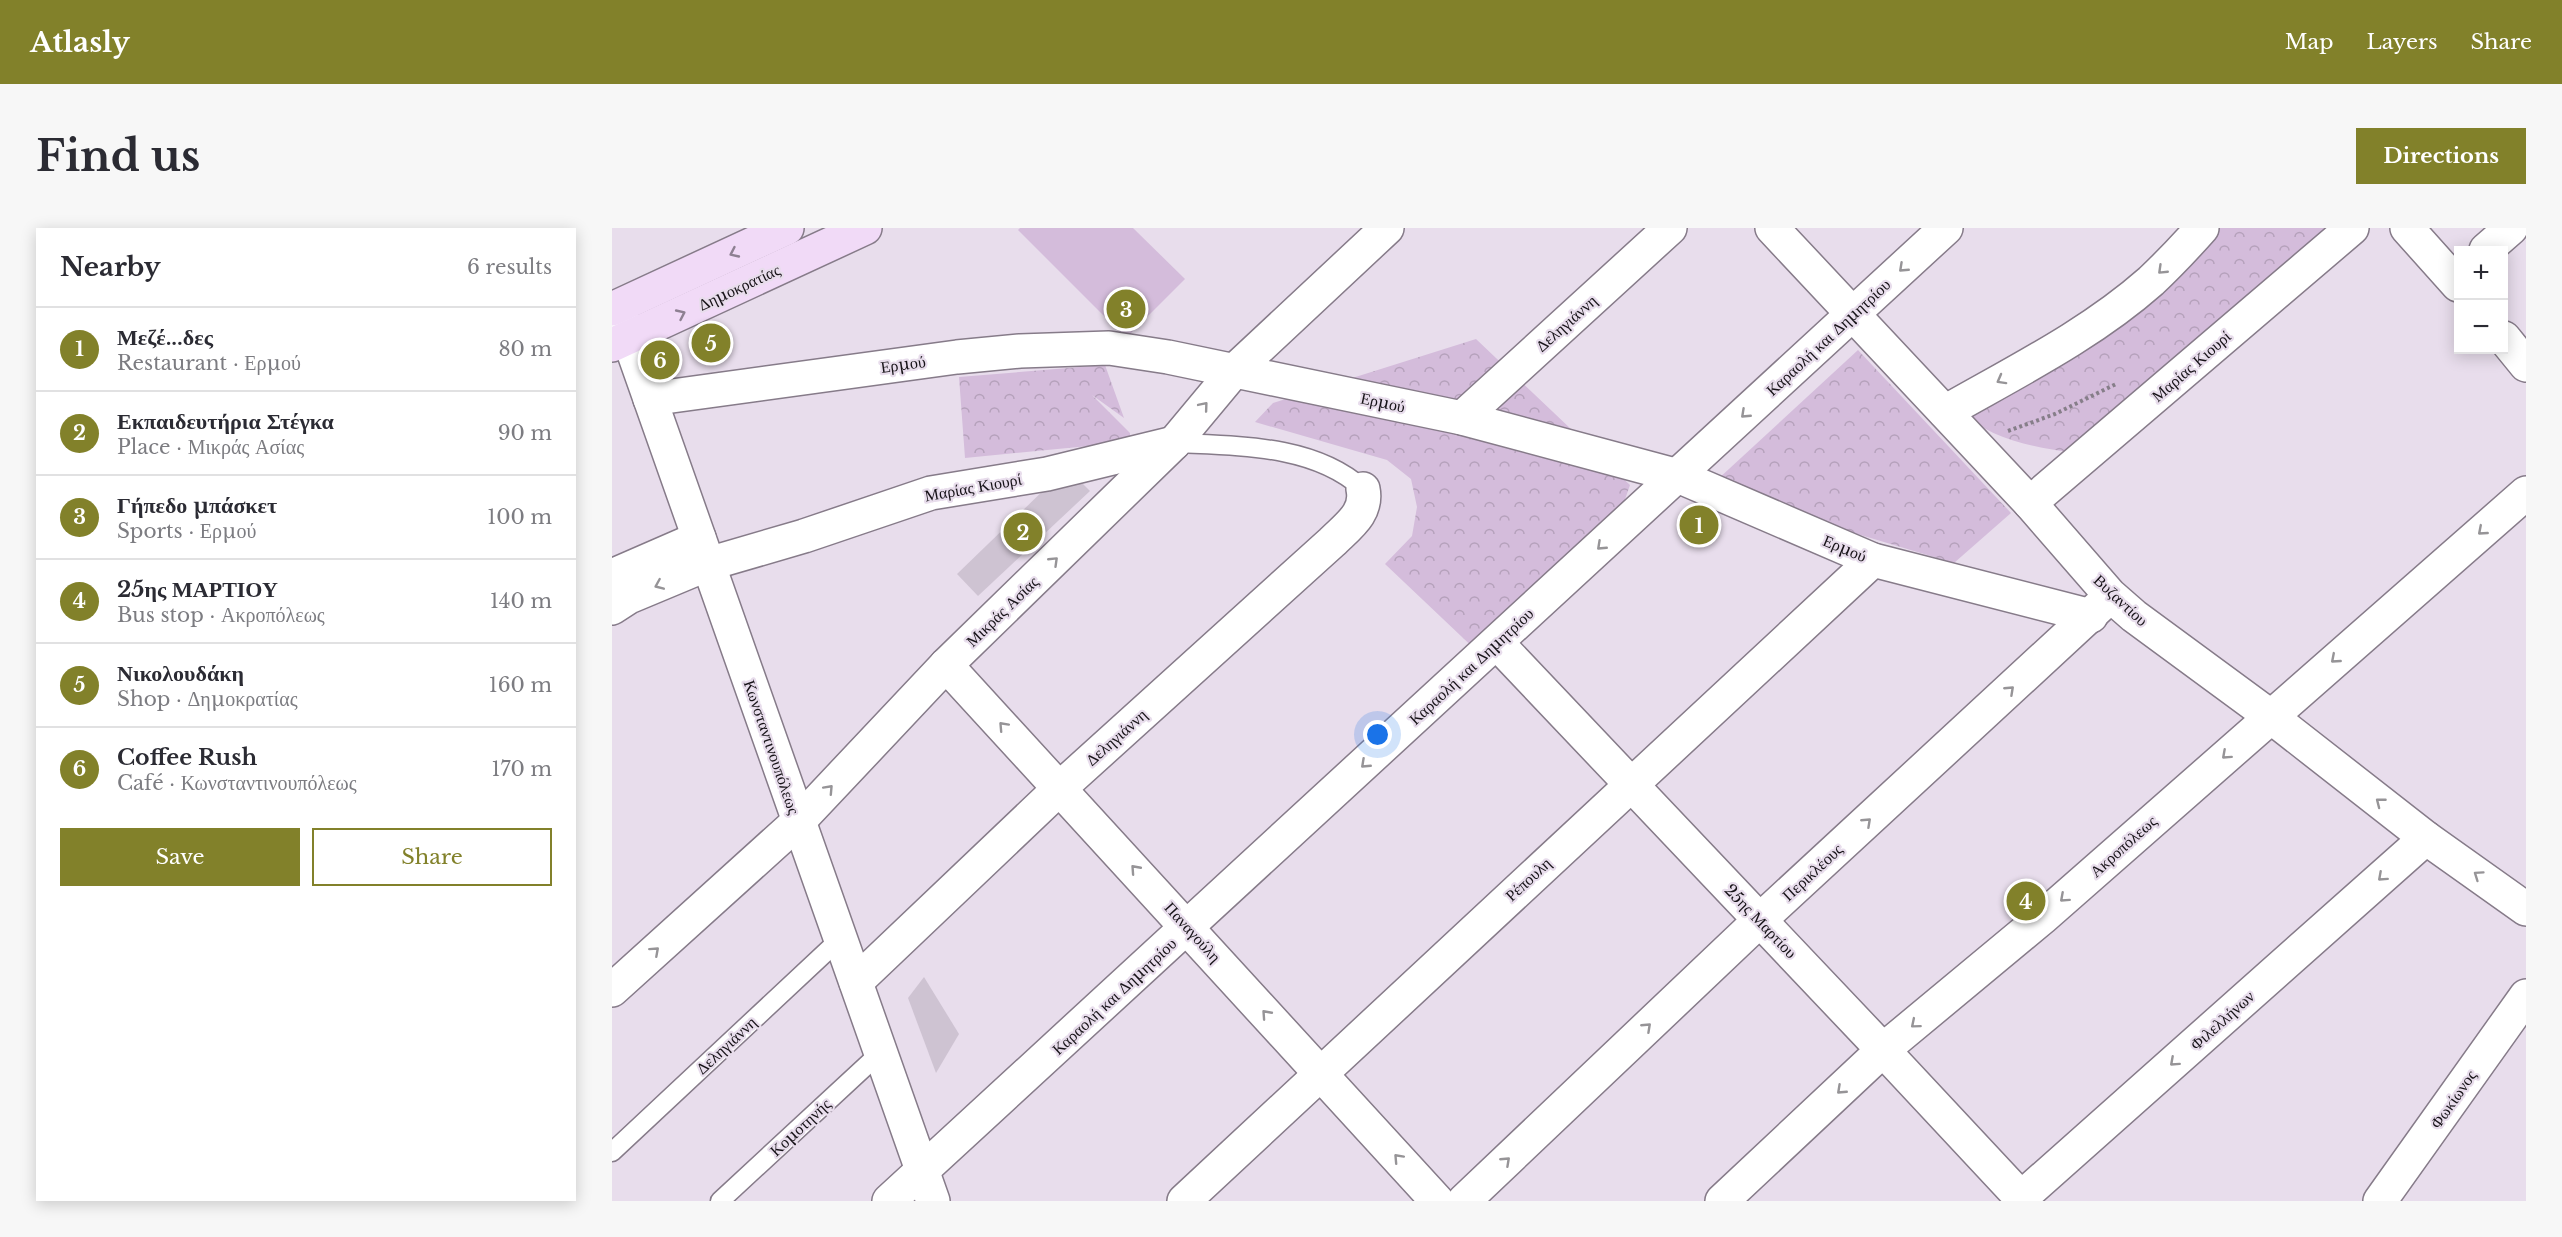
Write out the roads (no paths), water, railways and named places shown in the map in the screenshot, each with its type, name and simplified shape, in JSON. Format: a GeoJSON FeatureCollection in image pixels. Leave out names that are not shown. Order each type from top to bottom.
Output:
{"type":"FeatureCollection","features":[{"type":"Feature","properties":{"kind":"main road","name":"Δημοκρατίας"},"geometry":{"type":"LineString","coordinates":[[614,303],[787,228]]}},
{"type":"Feature","properties":{"kind":"main road","name":"Δημοκρατίας"},"geometry":{"type":"LineString","coordinates":[[620,342],[865,228]]}},
{"type":"Feature","properties":{"kind":"street","name":"Μικράς Ασίας"},"geometry":{"type":"LineString","coordinates":[[612,990],[799,821],[946,665],[1173,443],[1234,371],[1387,228]]}},
{"type":"Feature","properties":{"kind":"street","name":"Δεληγιάννη"},"geometry":{"type":"LineString","coordinates":[[1462,418],[1670,228]]}},
{"type":"Feature","properties":{"kind":"street","name":"Βυζαντίου"},"geometry":{"type":"LineString","coordinates":[[1772,228],[2030,503],[2100,606],[2134,616],[2270,716],[2426,838],[2526,909]]}},
{"type":"Feature","properties":{"kind":"street","name":"Καραολή και Δημητρίου"},"geometry":{"type":"LineString","coordinates":[[889,1201],[928,1186],[1188,927],[1946,228]]}},
{"type":"Feature","properties":{"kind":"street"},"geometry":{"type":"LineString","coordinates":[[1945,412],[2057,349],[2118,306],[2150,282],[2202,228]]}},
{"type":"Feature","properties":{"kind":"street","name":"Μαρίας Κιουρί"},"geometry":{"type":"LineString","coordinates":[[2030,503],[2352,228]]}},
{"type":"Feature","properties":{"kind":"street"},"geometry":{"type":"LineString","coordinates":[[2408,228],[2454,277]]}},
{"type":"Feature","properties":{"kind":"street"},"geometry":{"type":"LineString","coordinates":[[2491,246],[2511,228]]}},
{"type":"Feature","properties":{"kind":"street","name":"Κωνσταντινουπόλεως"},"geometry":{"type":"LineString","coordinates":[[614,303],[620,342],[650,399],[928,1186]]}},
{"type":"Feature","properties":{"kind":"street"},"geometry":{"type":"LineString","coordinates":[[2508,343],[2526,365]]}},
{"type":"Feature","properties":{"kind":"street","name":"Ερμού"},"geometry":{"type":"LineString","coordinates":[[650,399],[957,357],[1074,348],[1109,348],[1462,418],[1678,476],[1873,560],[2100,606]]}},
{"type":"Feature","properties":{"kind":"street","name":"Μαρίας Κιουρί"},"geometry":{"type":"LineString","coordinates":[[703,551],[804,536],[931,493],[1047,474],[1173,443]]}},
{"type":"Feature","properties":{"kind":"street","name":"Δεληγιάννη"},"geometry":{"type":"LineString","coordinates":[[856,982],[1060,788],[1332,542],[1359,514],[1366,501],[1364,489]]}},
{"type":"Feature","properties":{"kind":"street","name":"Ακροπόλεως"},"geometry":{"type":"LineString","coordinates":[[1722,1201],[1883,1050],[2042,918],[2526,493]]}},
{"type":"Feature","properties":{"kind":"street"},"geometry":{"type":"LineString","coordinates":[[612,576],[703,551]]}},
{"type":"Feature","properties":{"kind":"street"},"geometry":{"type":"LineString","coordinates":[[612,608],[703,551]]}},
{"type":"Feature","properties":{"kind":"street","name":"Ρέπουλη"},"geometry":{"type":"LineString","coordinates":[[1184,1201],[1873,560]]}},
{"type":"Feature","properties":{"kind":"street","name":"Περικλέους"},"geometry":{"type":"LineString","coordinates":[[1464,1201],[1760,920],[2100,606]]}},
{"type":"Feature","properties":{"kind":"street","name":"25ης Μαρτίου"},"geometry":{"type":"LineString","coordinates":[[1497,642],[1883,1050],[2021,1200]]}},
{"type":"Feature","properties":{"kind":"street","name":"Παναγούλη"},"geometry":{"type":"LineString","coordinates":[[946,665],[1437,1201]]}},
{"type":"Feature","properties":{"kind":"street","name":"Φιλελλήνων"},"geometry":{"type":"LineString","coordinates":[[2021,1200],[2426,838]]}},
{"type":"Feature","properties":{"kind":"street","name":"Φωκίωνος"},"geometry":{"type":"LineString","coordinates":[[2380,1201],[2526,996]]}},
{"type":"Feature","properties":{"kind":"lane"},"geometry":{"type":"LineString","coordinates":[[1173,443],[1252,447],[1309,459],[1351,478],[1364,489]]}},
{"type":"Feature","properties":{"kind":"lane","name":"Δεληγιάννη"},"geometry":{"type":"LineString","coordinates":[[612,1152],[841,938]]}},
{"type":"Feature","properties":{"kind":"lane","name":"Κομοτηνής"},"geometry":{"type":"LineString","coordinates":[[720,1201],[881,1052]]}},
{"type":"Feature","properties":{"kind":"place","name":"Γήπεδο μπάσκετ"},"geometry":{"type":"Point","coordinates":[1126,309]}},
{"type":"Feature","properties":{"kind":"place","name":"Νικολουδάκη"},"geometry":{"type":"Point","coordinates":[711,343]}},
{"type":"Feature","properties":{"kind":"place","name":"Coffee Rush"},"geometry":{"type":"Point","coordinates":[660,360]}},
{"type":"Feature","properties":{"kind":"place","name":"Μεζέ...δες"},"geometry":{"type":"Point","coordinates":[1699,525]}},
{"type":"Feature","properties":{"kind":"place","name":"Εκπαιδευτήρια Στέγκα"},"geometry":{"type":"Point","coordinates":[1023,532]}},
{"type":"Feature","properties":{"kind":"place","name":"25ης ΜΑΡΤΙΟΥ"},"geometry":{"type":"Point","coordinates":[2026,901]}}]}
